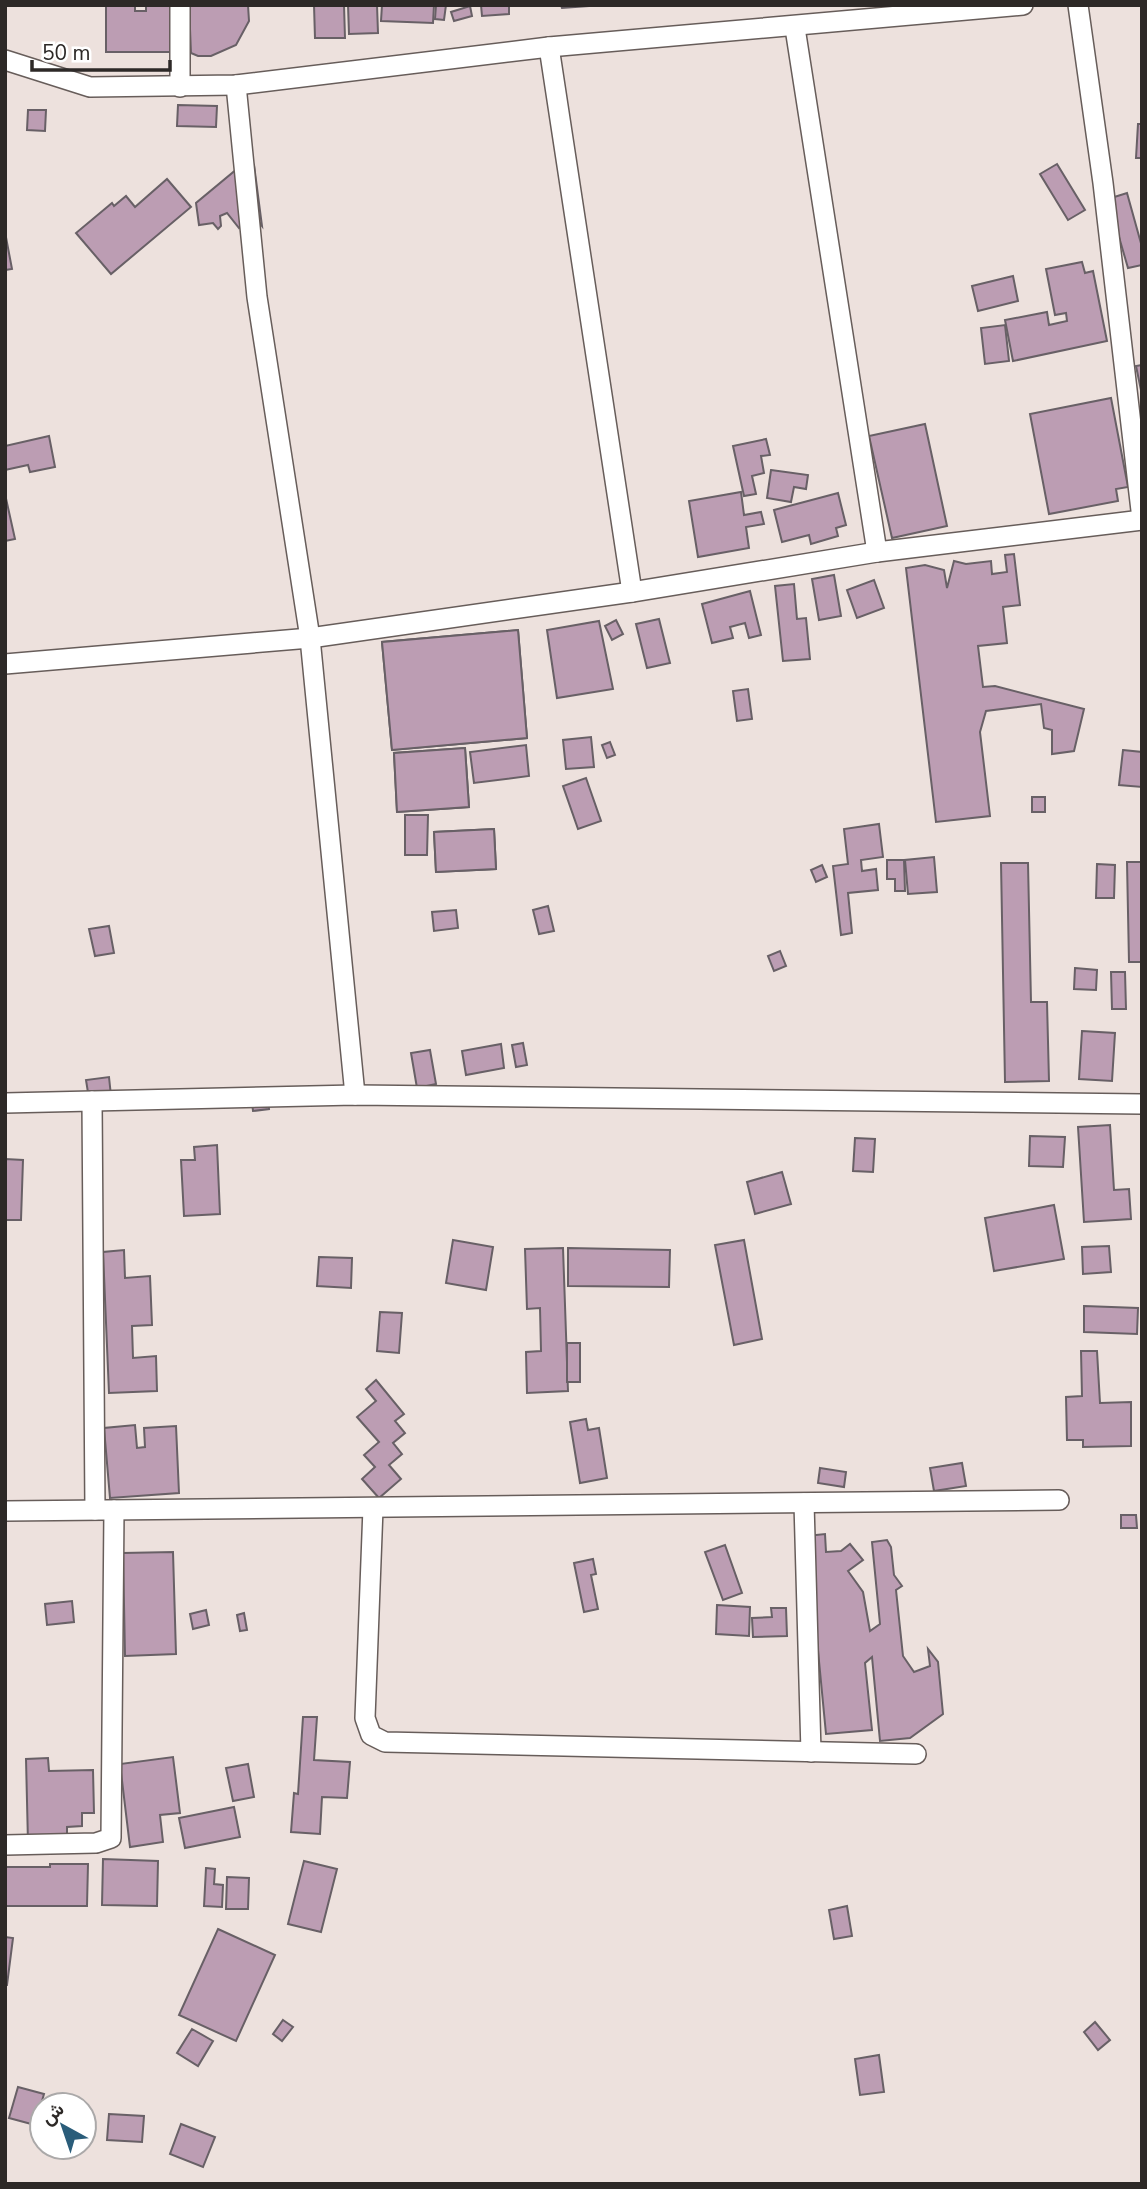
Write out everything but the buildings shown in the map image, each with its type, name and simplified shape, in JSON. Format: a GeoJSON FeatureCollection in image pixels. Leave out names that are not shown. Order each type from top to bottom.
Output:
{"type":"FeatureCollection","features":[{"type":"Feature","properties":{"kind":"street"},"geometry":{"type":"LineString","coordinates":[[180,5],[180,86]]}},
{"type":"Feature","properties":{"kind":"street"},"geometry":{"type":"LineString","coordinates":[[5,60],[90,87],[236,85],[550,47],[795,28],[1023,5]]}},
{"type":"Feature","properties":{"kind":"street"},"geometry":{"type":"LineString","coordinates":[[5,663],[310,638],[632,592],[877,552],[1142,519],[1103,183],[1078,5]]}},
{"type":"Feature","properties":{"kind":"street"},"geometry":{"type":"LineString","coordinates":[[795,28],[877,552]]}},
{"type":"Feature","properties":{"kind":"street"},"geometry":{"type":"LineString","coordinates":[[550,47],[632,592]]}},
{"type":"Feature","properties":{"kind":"street"},"geometry":{"type":"LineString","coordinates":[[236,85],[257,297],[310,638],[355,1095]]}},
{"type":"Feature","properties":{"kind":"street"},"geometry":{"type":"LineString","coordinates":[[5,1103],[355,1095],[1142,1104]]}},
{"type":"Feature","properties":{"kind":"street"},"geometry":{"type":"LineString","coordinates":[[5,1845],[96,1843],[111,1838],[105,1510],[92,1101]]}},
{"type":"Feature","properties":{"kind":"street"},"geometry":{"type":"LineString","coordinates":[[5,1511],[1059,1500]]}},
{"type":"Feature","properties":{"kind":"street"},"geometry":{"type":"LineString","coordinates":[[804,1503],[811,1752]]}},
{"type":"Feature","properties":{"kind":"street"},"geometry":{"type":"LineString","coordinates":[[373,1507],[365,1718],[371,1735],[385,1742],[916,1754]]}}]}
